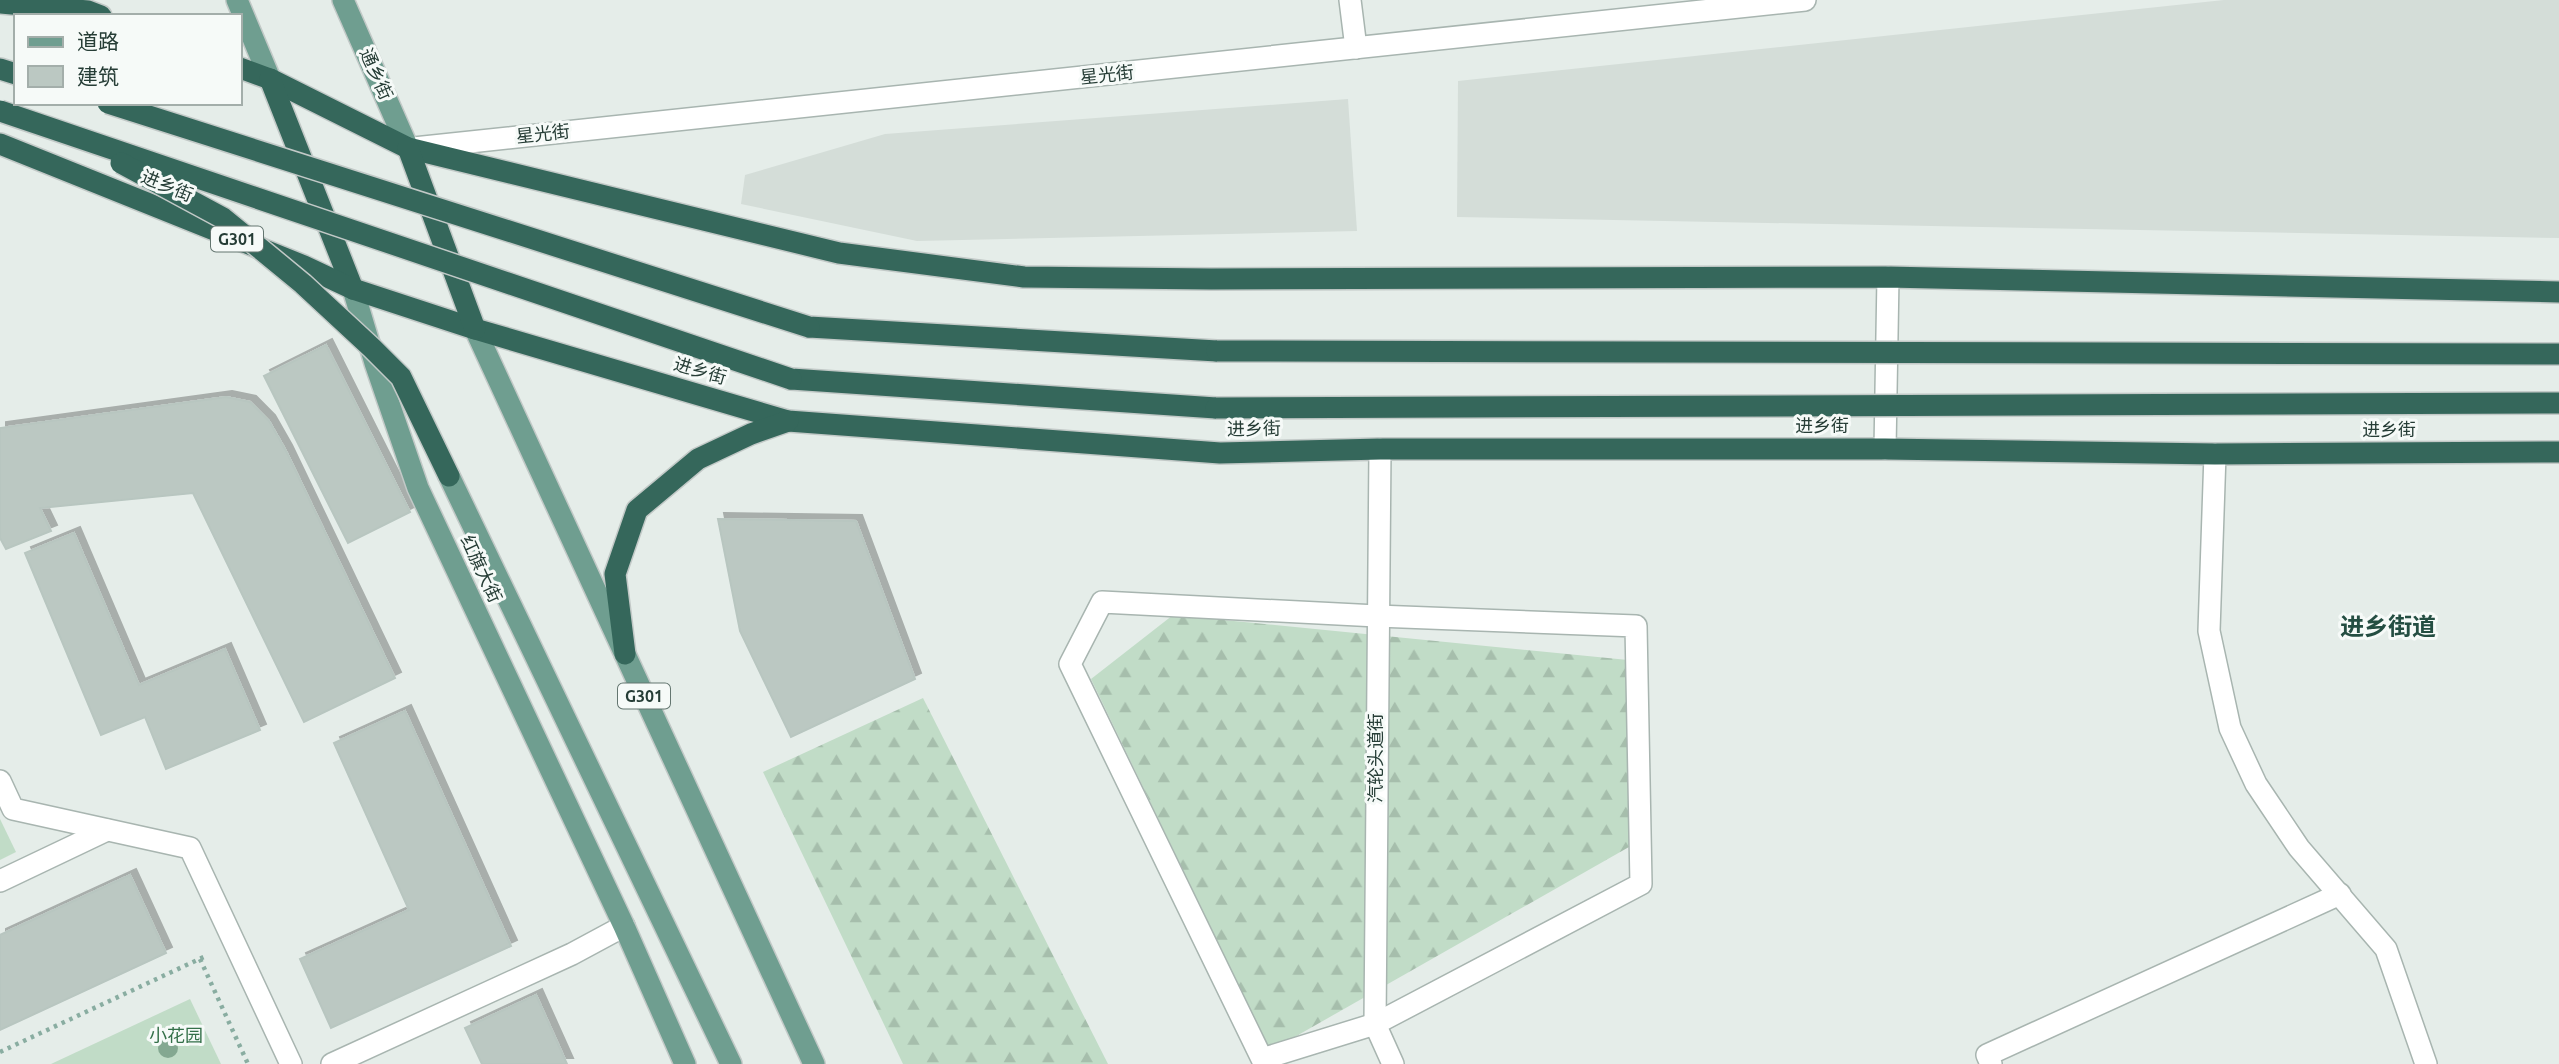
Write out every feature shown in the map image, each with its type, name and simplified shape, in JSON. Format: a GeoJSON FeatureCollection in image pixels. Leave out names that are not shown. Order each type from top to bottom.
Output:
{"type":"FeatureCollection","features":[{"type":"Feature","properties":{"kind":"highway"},"geometry":{"type":"LineString","coordinates":[[63,0],[94,13]]}},
{"type":"Feature","properties":{"kind":"highway"},"geometry":{"type":"LineString","coordinates":[[0,4],[94,13]]}},
{"type":"Feature","properties":{"kind":"highway"},"geometry":{"type":"LineString","coordinates":[[242,69],[270,79],[408,148],[839,254],[1024,277],[1211,279],[1888,276],[2559,292]]}},
{"type":"Feature","properties":{"kind":"highway","name":"红旗大街"},"geometry":{"type":"LineString","coordinates":[[270,79],[354,289]]}},
{"type":"Feature","properties":{"kind":"highway"},"geometry":{"type":"LineString","coordinates":[[113,105],[809,327],[1217,351],[2559,354]]}},
{"type":"Feature","properties":{"kind":"highway","name":"进乡街"},"geometry":{"type":"LineString","coordinates":[[0,110],[791,379],[1216,408],[2559,403]]}},
{"type":"Feature","properties":{"kind":"highway"},"geometry":{"type":"LineString","coordinates":[[70,135],[223,218],[303,284],[401,377],[449,476]]}},
{"type":"Feature","properties":{"kind":"highway","name":"进乡街"},"geometry":{"type":"LineString","coordinates":[[3,146],[304,265],[354,289],[475,329],[788,421],[1220,453],[1380,449],[1885,449],[2215,454],[2559,452]]}},
{"type":"Feature","properties":{"kind":"highway","name":"G301"},"geometry":{"type":"LineString","coordinates":[[408,148],[475,329]]}},
{"type":"Feature","properties":{"kind":"highway"},"geometry":{"type":"LineString","coordinates":[[625,654],[615,574],[637,510],[698,459],[751,434],[788,421]]}},
{"type":"Feature","properties":{"kind":"main road"},"geometry":{"type":"LineString","coordinates":[[237,0],[270,79]]}},
{"type":"Feature","properties":{"kind":"main road","name":"通乡街"},"geometry":{"type":"LineString","coordinates":[[343,0],[408,148]]}},
{"type":"Feature","properties":{"kind":"main road","name":"红旗大街"},"geometry":{"type":"LineString","coordinates":[[354,289],[375,363],[418,488],[624,926],[685,1064]]}},
{"type":"Feature","properties":{"kind":"main road","name":"G301"},"geometry":{"type":"LineString","coordinates":[[475,329],[814,1064]]}},
{"type":"Feature","properties":{"kind":"main road"},"geometry":{"type":"LineString","coordinates":[[449,476],[731,1064]]}},
{"type":"Feature","properties":{"kind":"street"},"geometry":{"type":"LineString","coordinates":[[1350,0],[1356,48]]}},
{"type":"Feature","properties":{"kind":"street","name":"星光街"},"geometry":{"type":"LineString","coordinates":[[408,148],[1805,0]]}},
{"type":"Feature","properties":{"kind":"street"},"geometry":{"type":"LineString","coordinates":[[1885,449],[1888,276]]}},
{"type":"Feature","properties":{"kind":"street","name":"汽轮头道街"},"geometry":{"type":"LineString","coordinates":[[1380,449],[1376,1024],[1393,1064]]}},
{"type":"Feature","properties":{"kind":"street"},"geometry":{"type":"LineString","coordinates":[[2215,454],[2209,631],[2230,729],[2256,784],[2300,848],[2386,948],[2426,1064]]}},
{"type":"Feature","properties":{"kind":"street"},"geometry":{"type":"LineString","coordinates":[[1102,602],[1377,616],[1636,626],[1641,884],[1376,1024],[1262,1059],[1070,664],[1102,602]]}},
{"type":"Feature","properties":{"kind":"street"},"geometry":{"type":"LineString","coordinates":[[0,781],[13,809],[190,848],[291,1064]]}},
{"type":"Feature","properties":{"kind":"street"},"geometry":{"type":"LineString","coordinates":[[0,881],[107,830]]}},
{"type":"Feature","properties":{"kind":"street"},"geometry":{"type":"LineString","coordinates":[[1991,1064],[1987,1055],[2340,894]]}},
{"type":"Feature","properties":{"kind":"street"},"geometry":{"type":"LineString","coordinates":[[332,1064],[572,954],[624,926]]}},
{"type":"Feature","properties":{"kind":"path"},"geometry":{"type":"LineString","coordinates":[[0,1052],[234,942]]}},
{"type":"Feature","properties":{"kind":"path"},"geometry":{"type":"LineString","coordinates":[[200,959],[248,1064]]}},
{"type":"Feature","properties":{"kind":"shaded area"},"geometry":{"type":"Polygon","coordinates":[[[2224,0],[2559,0],[2559,238],[1457,217],[1458,81],[2224,0]]]}},
{"type":"Feature","properties":{"kind":"shaded area"},"geometry":{"type":"Polygon","coordinates":[[[1348,99],[1357,231],[917,241],[741,204],[745,175],[885,134],[1348,99]]]}},
{"type":"Feature","properties":{"kind":"green space"},"geometry":{"type":"Polygon","coordinates":[[[1173,615],[1628,660],[1636,843],[1270,1051],[1091,679],[1173,615]]]}},
{"type":"Feature","properties":{"kind":"green space"},"geometry":{"type":"Polygon","coordinates":[[[923,698],[1108,1064],[903,1064],[763,772],[923,698]]]}},
{"type":"Feature","properties":{"kind":"green space"},"geometry":{"type":"Polygon","coordinates":[[[0,819],[16,852],[0,860],[0,819]]]}},
{"type":"Feature","properties":{"kind":"green space","name":"小花园"},"geometry":{"type":"Polygon","coordinates":[[[190,999],[221,1064],[51,1064],[190,999]]]}},
{"type":"Feature","properties":{"kind":"building"},"geometry":{"type":"Polygon","coordinates":[[[326,345],[410,512],[348,543],[264,376],[326,345]]]}},
{"type":"Feature","properties":{"kind":"building"},"geometry":{"type":"Polygon","coordinates":[[[226,397],[250,402],[269,421],[395,678],[304,722],[193,493],[40,508],[51,531],[6,549],[0,538],[0,428],[226,397]]]}},
{"type":"Feature","properties":{"kind":"building"},"geometry":{"type":"Polygon","coordinates":[[[718,519],[856,521],[915,679],[791,737],[740,631],[718,519]]]}},
{"type":"Feature","properties":{"kind":"building"},"geometry":{"type":"Polygon","coordinates":[[[74,533],[139,685],[225,649],[260,730],[166,769],[145,717],[101,735],[25,553],[74,533]]]}},
{"type":"Feature","properties":{"kind":"building"},"geometry":{"type":"Polygon","coordinates":[[[405,711],[511,946],[331,1028],[300,959],[409,910],[334,743],[405,711]]]}},
{"type":"Feature","properties":{"kind":"building"},"geometry":{"type":"Polygon","coordinates":[[[130,875],[166,953],[0,1030],[0,935],[130,875]]]}},
{"type":"Feature","properties":{"kind":"building"},"geometry":{"type":"Polygon","coordinates":[[[536,995],[567,1064],[482,1064],[465,1028],[536,995]]]}},
{"type":"Feature","properties":{"kind":"district","name":"进乡街道"},"geometry":{"type":"Point","coordinates":[2388,627]}}]}
